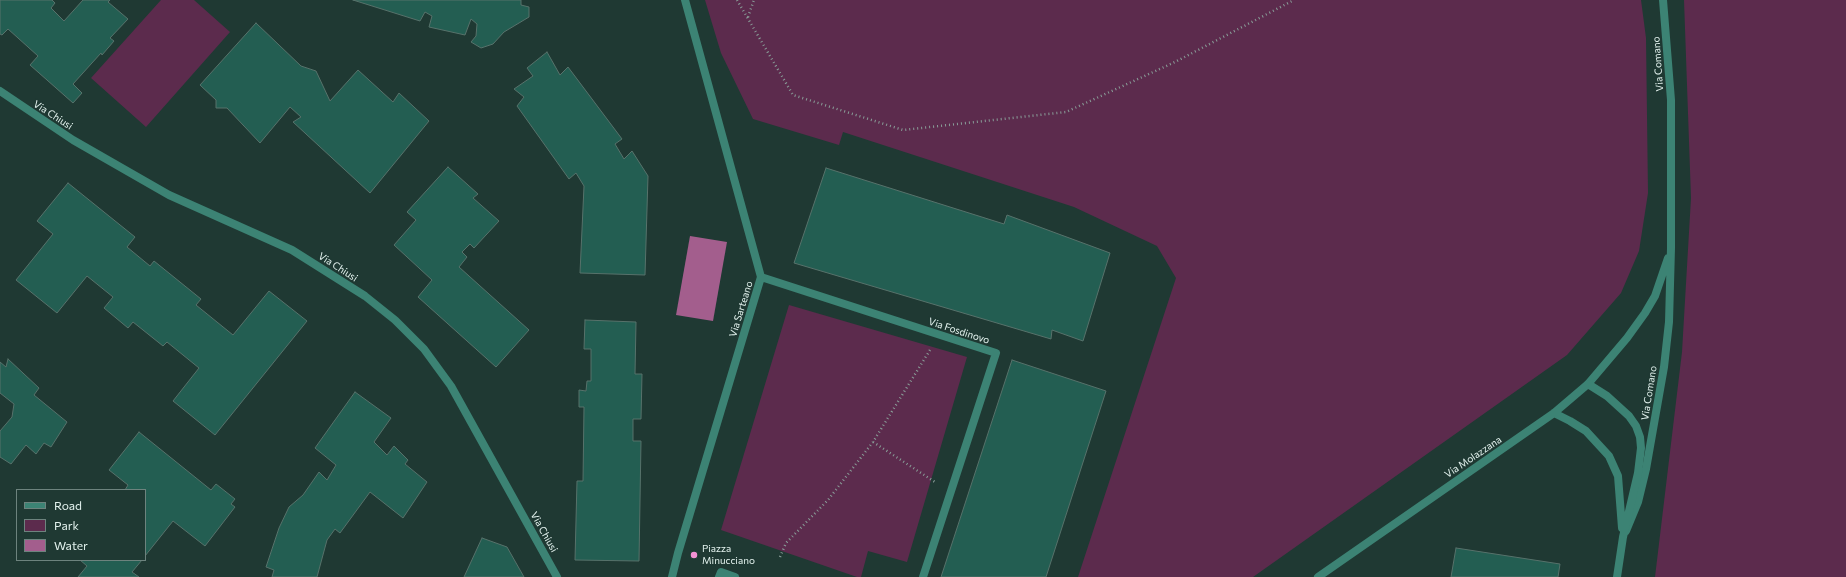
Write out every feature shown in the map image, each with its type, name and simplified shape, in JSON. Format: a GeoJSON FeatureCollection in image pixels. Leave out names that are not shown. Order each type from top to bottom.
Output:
{"type":"FeatureCollection","features":[{"type":"Feature","properties":{"kind":"street","name":"Via Sarteano"},"geometry":{"type":"LineString","coordinates":[[672,577],[761,277],[685,0]]}},
{"type":"Feature","properties":{"kind":"street","name":"Via Comano"},"geometry":{"type":"LineString","coordinates":[[1623,537],[1638,502],[1652,436],[1664,367],[1669,322],[1671,248],[1671,100],[1663,0]]}},
{"type":"Feature","properties":{"kind":"street","name":"Via Chiusi"},"geometry":{"type":"LineString","coordinates":[[0,91],[73,140],[156,188],[292,250],[358,292],[395,320],[424,349],[451,386],[557,577]]}},
{"type":"Feature","properties":{"kind":"street","name":"Via Comano"},"geometry":{"type":"LineString","coordinates":[[1627,338],[1655,296],[1671,248]]}},
{"type":"Feature","properties":{"kind":"street","name":"Via Fosdinovo"},"geometry":{"type":"LineString","coordinates":[[761,277],[996,353],[923,577]]}},
{"type":"Feature","properties":{"kind":"street","name":"Via Molazzana"},"geometry":{"type":"LineString","coordinates":[[1318,577],[1554,413],[1588,384],[1627,338]]}},
{"type":"Feature","properties":{"kind":"street","name":"Via Comano"},"geometry":{"type":"LineString","coordinates":[[1588,384],[1607,396],[1629,416],[1636,426],[1640,437],[1641,448],[1638,473],[1623,537],[1617,577]]}},
{"type":"Feature","properties":{"kind":"street"},"geometry":{"type":"LineString","coordinates":[[1554,413],[1586,431],[1602,446],[1614,464],[1620,490],[1623,537]]}},
{"type":"Feature","properties":{"kind":"street"},"geometry":{"type":"LineString","coordinates":[[719,577],[721,572],[735,577]]}},
{"type":"Feature","properties":{"kind":"path"},"geometry":{"type":"LineString","coordinates":[[737,0],[793,95],[903,130],[1066,112],[1175,62],[1294,0]]}},
{"type":"Feature","properties":{"kind":"path"},"geometry":{"type":"LineString","coordinates":[[748,17],[754,0]]}},
{"type":"Feature","properties":{"kind":"path"},"geometry":{"type":"LineString","coordinates":[[780,557],[786,543],[828,500],[873,442],[930,350]]}},
{"type":"Feature","properties":{"kind":"path"},"geometry":{"type":"LineString","coordinates":[[873,442],[937,483]]}},
{"type":"Feature","properties":{"kind":"green space"},"geometry":{"type":"Polygon","coordinates":[[[161,0],[194,0],[230,32],[146,127],[91,78],[161,0]]]}},
{"type":"Feature","properties":{"kind":"green space"},"geometry":{"type":"Polygon","coordinates":[[[705,0],[1641,0],[1646,38],[1648,193],[1639,251],[1621,293],[1567,355],[1253,577],[1078,577],[1176,278],[1157,246],[1074,207],[843,132],[839,145],[753,119],[721,53],[705,0]]]}},
{"type":"Feature","properties":{"kind":"green space"},"geometry":{"type":"Polygon","coordinates":[[[1684,0],[1846,0],[1846,577],[1655,577],[1682,352],[1691,198],[1684,0]]]}},
{"type":"Feature","properties":{"kind":"green space"},"geometry":{"type":"Polygon","coordinates":[[[789,305],[967,357],[907,562],[868,551],[861,577],[857,577],[721,530],[789,305]]]}},
{"type":"Feature","properties":{"kind":"water"},"geometry":{"type":"Polygon","coordinates":[[[690,236],[727,242],[713,321],[676,315],[690,236]]]}},
{"type":"Feature","properties":{"kind":"building"},"geometry":{"type":"Polygon","coordinates":[[[0,0],[52,0],[55,3],[51,8],[64,21],[83,0],[110,0],[108,2],[128,19],[110,38],[114,41],[73,84],[82,93],[73,103],[30,65],[38,56],[8,29],[2,35],[0,34],[0,0]]]}},
{"type":"Feature","properties":{"kind":"building"},"geometry":{"type":"Polygon","coordinates":[[[353,0],[521,0],[521,5],[529,7],[529,17],[504,32],[493,44],[481,48],[471,42],[476,36],[477,24],[471,19],[465,35],[429,27],[432,16],[425,12],[420,21],[353,0]]]}},
{"type":"Feature","properties":{"kind":"building"},"geometry":{"type":"Polygon","coordinates":[[[256,23],[301,66],[316,71],[330,101],[358,70],[393,102],[399,93],[429,121],[370,193],[293,122],[301,117],[290,107],[260,143],[227,108],[216,108],[216,100],[200,85],[256,23]]]}},
{"type":"Feature","properties":{"kind":"building"},"geometry":{"type":"Polygon","coordinates":[[[547,52],[560,75],[568,67],[622,139],[615,144],[624,159],[632,151],[648,176],[645,275],[580,273],[584,186],[576,173],[569,179],[517,106],[524,97],[514,89],[533,76],[527,68],[547,52]]]}},
{"type":"Feature","properties":{"kind":"building"},"geometry":{"type":"Polygon","coordinates":[[[448,167],[478,194],[473,198],[499,221],[474,248],[470,244],[462,252],[467,257],[459,267],[529,330],[496,367],[418,297],[432,280],[394,245],[416,220],[407,212],[448,167]]]}},
{"type":"Feature","properties":{"kind":"building"},"geometry":{"type":"Polygon","coordinates":[[[826,168],[1004,224],[1007,215],[1110,253],[1083,341],[1052,330],[1051,339],[794,263],[826,168]]]}},
{"type":"Feature","properties":{"kind":"building"},"geometry":{"type":"Polygon","coordinates":[[[68,183],[135,237],[127,247],[150,266],[154,261],[201,299],[196,305],[233,335],[269,291],[307,321],[215,435],[173,401],[199,368],[167,342],[163,346],[133,322],[128,328],[104,308],[113,297],[87,276],[57,313],[16,280],[53,234],[37,221],[68,183]]]}},
{"type":"Feature","properties":{"kind":"building"},"geometry":{"type":"Polygon","coordinates":[[[585,320],[636,322],[635,374],[642,374],[641,419],[633,419],[633,441],[641,441],[639,561],[575,560],[577,481],[583,481],[584,407],[579,407],[579,390],[586,391],[587,381],[591,381],[591,349],[584,349],[585,320]]]}},
{"type":"Feature","properties":{"kind":"building"},"geometry":{"type":"Polygon","coordinates":[[[8,359],[39,388],[34,395],[67,422],[51,447],[44,443],[36,454],[26,445],[11,464],[0,457],[0,431],[12,417],[14,404],[0,393],[0,362],[6,367],[8,359]]]}},
{"type":"Feature","properties":{"kind":"building"},"geometry":{"type":"Polygon","coordinates":[[[1012,360],[1106,391],[1046,577],[941,577],[1012,360]]]}},
{"type":"Feature","properties":{"kind":"building"},"geometry":{"type":"Polygon","coordinates":[[[355,392],[391,418],[374,442],[387,455],[394,446],[408,460],[405,464],[427,482],[403,518],[370,492],[340,533],[335,529],[327,540],[317,577],[272,577],[274,570],[266,567],[279,528],[289,507],[303,495],[319,472],[327,480],[336,465],[315,448],[355,392]]]}},
{"type":"Feature","properties":{"kind":"building"},"geometry":{"type":"Polygon","coordinates":[[[139,432],[211,490],[216,484],[235,499],[231,504],[235,507],[205,546],[173,521],[146,555],[146,489],[126,489],[128,485],[109,470],[139,432]]]}},
{"type":"Feature","properties":{"kind":"building"},"geometry":{"type":"Polygon","coordinates":[[[482,538],[507,547],[524,577],[464,577],[482,538]]]}},
{"type":"Feature","properties":{"kind":"building"},"geometry":{"type":"Polygon","coordinates":[[[1456,548],[1560,564],[1558,577],[1451,577],[1456,548]]]}},
{"type":"Feature","properties":{"kind":"building"},"geometry":{"type":"Polygon","coordinates":[[[81,561],[141,561],[132,572],[139,577],[78,577],[87,566],[81,561]]]}},
{"type":"Feature","properties":{"kind":"place","name":"Piazza Minucciano"},"geometry":{"type":"Point","coordinates":[694,555]}}]}
